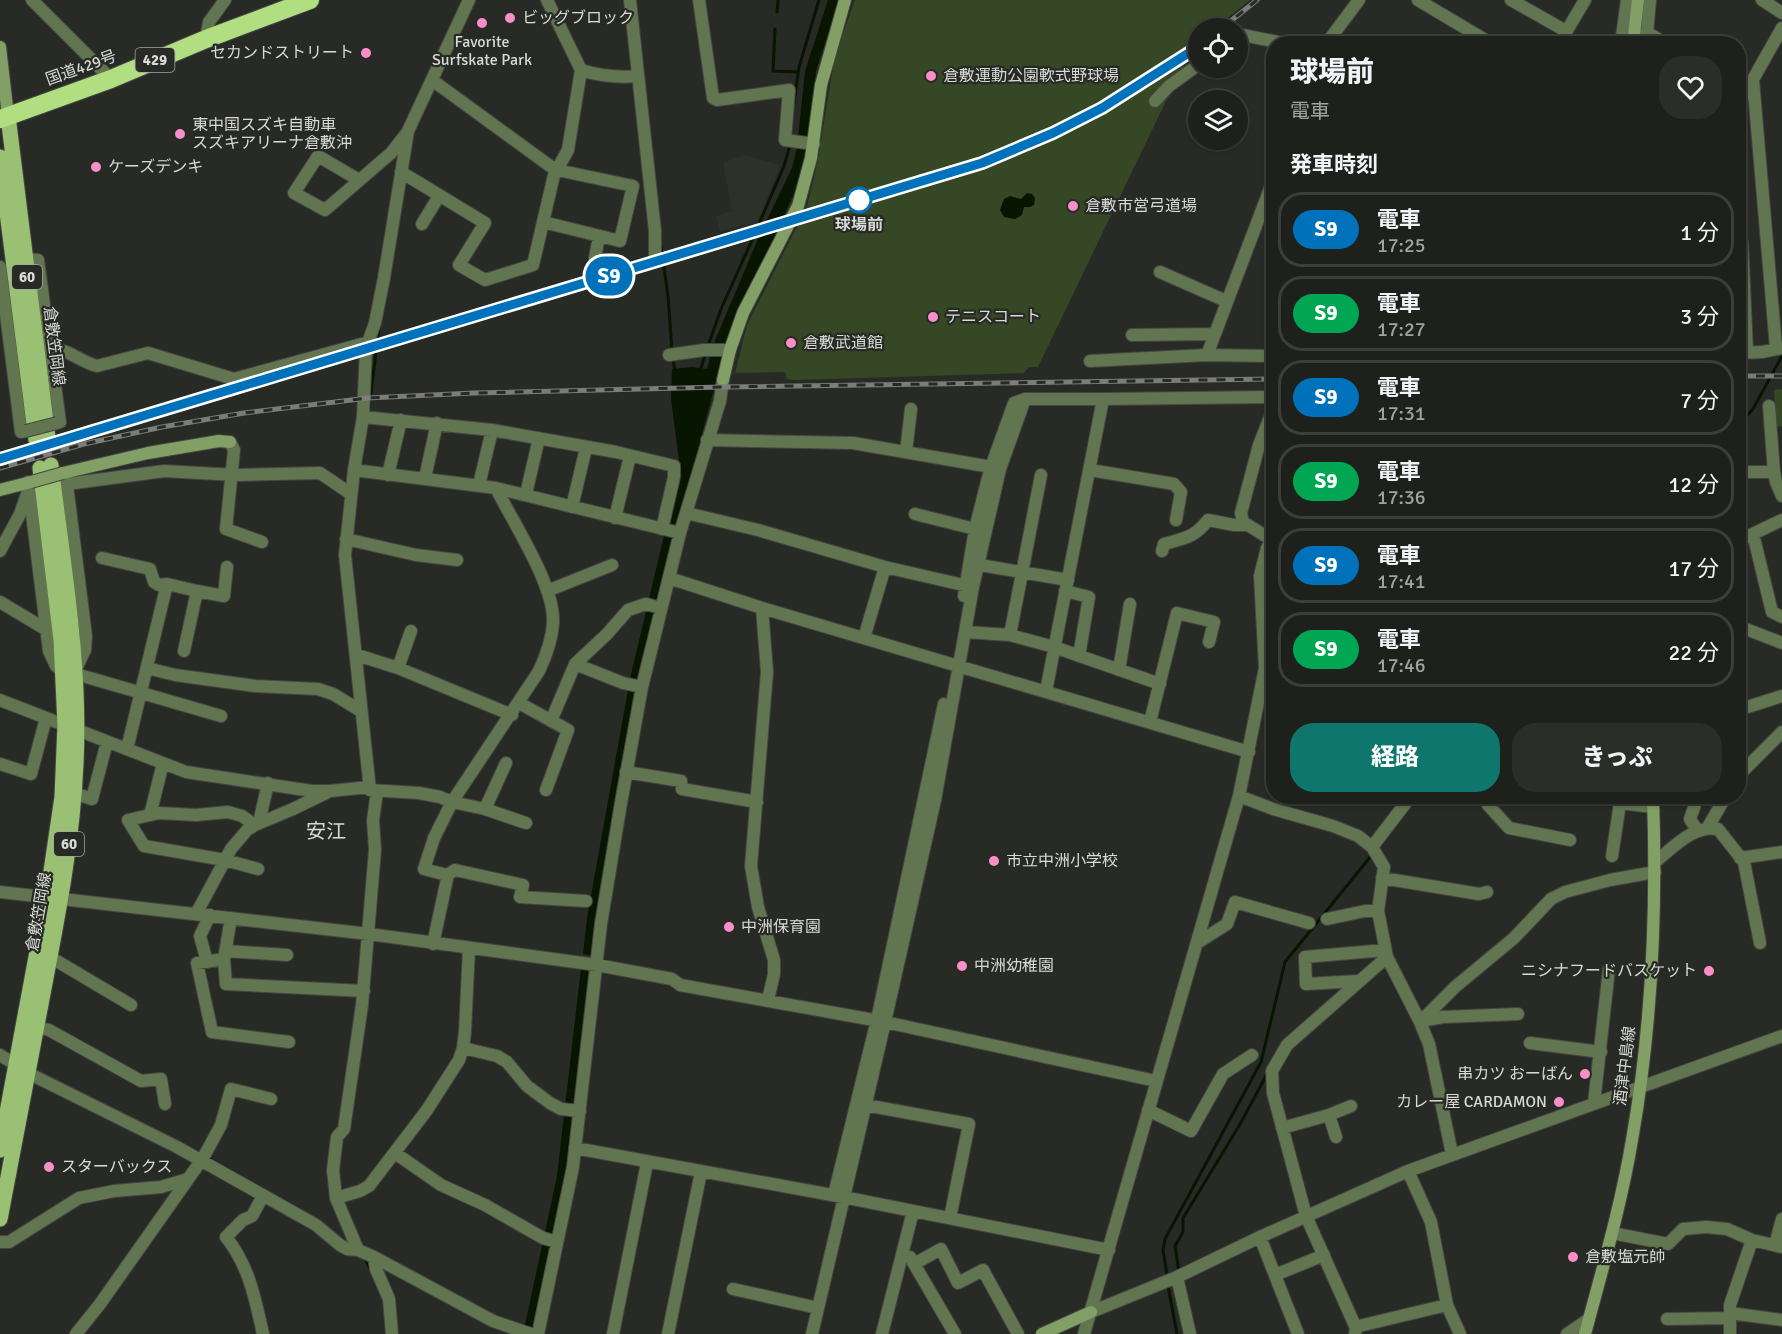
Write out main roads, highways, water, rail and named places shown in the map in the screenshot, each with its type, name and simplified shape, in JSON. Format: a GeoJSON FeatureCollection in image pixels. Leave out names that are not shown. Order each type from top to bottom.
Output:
{"type":"FeatureCollection","features":[{"type":"Feature","properties":{"kind":"highway","name":"国道429号"},"geometry":{"type":"LineString","coordinates":[[4,117],[111,79],[206,39],[310,0]]}},
{"type":"Feature","properties":{"kind":"main road","name":"倉敷笠岡線"},"geometry":{"type":"LineString","coordinates":[[4,117],[9,262]]}},
{"type":"Feature","properties":{"kind":"main road","name":"倉敷笠岡線"},"geometry":{"type":"LineString","coordinates":[[0,157],[9,262],[37,436]]}},
{"type":"Feature","properties":{"kind":"main road","name":"倉敷笠岡線"},"geometry":{"type":"LineString","coordinates":[[0,1219],[22,1069],[54,898],[70,837],[74,793],[71,728],[72,672],[61,640],[57,473]]}},
{"type":"Feature","properties":{"kind":"main road","name":"倉敷笠岡線"},"geometry":{"type":"LineString","coordinates":[[0,1150],[36,1027],[50,957],[62,797],[71,728]]}},
{"type":"Feature","properties":{"kind":"waterway"},"geometry":{"type":"LineString","coordinates":[[777,12],[778,0]]}},
{"type":"Feature","properties":{"kind":"waterway"},"geometry":{"type":"LineString","coordinates":[[794,103],[799,67],[819,0]]}},
{"type":"Feature","properties":{"kind":"waterway"},"geometry":{"type":"LineString","coordinates":[[775,29],[773,71],[798,72]]}},
{"type":"Feature","properties":{"kind":"waterway"},"geometry":{"type":"LineString","coordinates":[[758,226],[784,166],[790,145]]}},
{"type":"Feature","properties":{"kind":"waterway"},"geometry":{"type":"LineString","coordinates":[[708,346],[721,309],[753,238]]}},
{"type":"Feature","properties":{"kind":"waterway"},"geometry":{"type":"LineString","coordinates":[[661,247],[668,296],[672,351]]}},
{"type":"Feature","properties":{"kind":"waterway"},"geometry":{"type":"LineString","coordinates":[[369,408],[379,328]]}},
{"type":"Feature","properties":{"kind":"waterway"},"geometry":{"type":"LineString","coordinates":[[700,371],[706,352]]}},
{"type":"Feature","properties":{"kind":"waterway"},"geometry":{"type":"LineString","coordinates":[[1746,416],[1753,409],[1782,356]]}},
{"type":"Feature","properties":{"kind":"waterway"},"geometry":{"type":"LineString","coordinates":[[673,358],[675,372]]}},
{"type":"Feature","properties":{"kind":"waterway"},"geometry":{"type":"LineString","coordinates":[[1167,1275],[1163,1250],[1165,1239],[1261,1062],[1285,962],[1371,856]]}},
{"type":"Feature","properties":{"kind":"waterway"},"geometry":{"type":"LineString","coordinates":[[1179,1272],[1175,1246],[1183,1232],[1183,1218],[1239,1126],[1267,1074]]}},
{"type":"Feature","properties":{"kind":"waterway"},"geometry":{"type":"LineString","coordinates":[[207,1157],[258,1186]]}},
{"type":"Feature","properties":{"kind":"waterway"},"geometry":{"type":"LineString","coordinates":[[364,1257],[372,1272]]}},
{"type":"Feature","properties":{"kind":"waterway"},"geometry":{"type":"LineString","coordinates":[[1168,1286],[1177,1334]]}},
{"type":"Feature","properties":{"kind":"tunnel"},"geometry":{"type":"LineString","coordinates":[[48,438],[51,465]]}},
{"type":"Feature","properties":{"kind":"tunnel"},"geometry":{"type":"LineString","coordinates":[[36,440],[40,468]]}},
{"type":"Feature","properties":{"kind":"railway"},"geometry":{"type":"LineString","coordinates":[[1234,18],[1257,0]]}},
{"type":"Feature","properties":{"kind":"railway"},"geometry":{"type":"LineString","coordinates":[[17,454],[982,163],[1053,133],[1102,108],[1188,53]]}},
{"type":"Feature","properties":{"kind":"railway"},"geometry":{"type":"LineString","coordinates":[[1746,376],[1782,376]]}},
{"type":"Feature","properties":{"kind":"railway"},"geometry":{"type":"LineString","coordinates":[[0,468],[84,444],[162,427],[244,413],[368,398],[722,387],[1266,379]]}},
{"type":"Feature","properties":{"kind":"train","name":"S9"},"geometry":{"type":"LineString","coordinates":[[0,459],[982,163],[1053,133],[1102,108],[1188,54]]}},
{"type":"Feature","properties":{"kind":"place","name":"ビッグブロック"},"geometry":{"type":"Point","coordinates":[510,18]}},
{"type":"Feature","properties":{"kind":"place","name":"Favorite Surfskate Park"},"geometry":{"type":"Point","coordinates":[482,23]}},
{"type":"Feature","properties":{"kind":"place","name":"セカンドストリート"},"geometry":{"type":"Point","coordinates":[366,53]}},
{"type":"Feature","properties":{"kind":"place","name":"倉敷運動公園軟式野球場"},"geometry":{"type":"Point","coordinates":[931,76]}},
{"type":"Feature","properties":{"kind":"place","name":"東中国スズキ自動車 スズキアリーナ倉敷沖"},"geometry":{"type":"Point","coordinates":[180,134]}},
{"type":"Feature","properties":{"kind":"place","name":"ケーズデンキ"},"geometry":{"type":"Point","coordinates":[96,167]}},
{"type":"Feature","properties":{"kind":"place","name":"球場前"},"geometry":{"type":"Point","coordinates":[859,200]}},
{"type":"Feature","properties":{"kind":"place","name":"倉敷市営弓道場"},"geometry":{"type":"Point","coordinates":[1073,206]}},
{"type":"Feature","properties":{"kind":"place","name":"テニスコート"},"geometry":{"type":"Point","coordinates":[933,317]}},
{"type":"Feature","properties":{"kind":"place","name":"倉敷武道館"},"geometry":{"type":"Point","coordinates":[791,343]}},
{"type":"Feature","properties":{"kind":"place","name":"市立中洲小学校"},"geometry":{"type":"Point","coordinates":[994,861]}},
{"type":"Feature","properties":{"kind":"place","name":"中洲保育園"},"geometry":{"type":"Point","coordinates":[729,927]}},
{"type":"Feature","properties":{"kind":"place","name":"中洲幼稚園"},"geometry":{"type":"Point","coordinates":[962,966]}},
{"type":"Feature","properties":{"kind":"place","name":"ニシナフードバスケット"},"geometry":{"type":"Point","coordinates":[1709,971]}},
{"type":"Feature","properties":{"kind":"place","name":"串カツ おーばん"},"geometry":{"type":"Point","coordinates":[1585,1074]}},
{"type":"Feature","properties":{"kind":"place","name":"カレー屋 CARDAMON"},"geometry":{"type":"Point","coordinates":[1559,1102]}},
{"type":"Feature","properties":{"kind":"place","name":"スターバックス"},"geometry":{"type":"Point","coordinates":[49,1167]}},
{"type":"Feature","properties":{"kind":"place","name":"倉敷塩元帥"},"geometry":{"type":"Point","coordinates":[1573,1257]}},
{"type":"Feature","properties":{"kind":"district","name":"安江"},"geometry":{"type":"Point","coordinates":[326,831]}}]}
